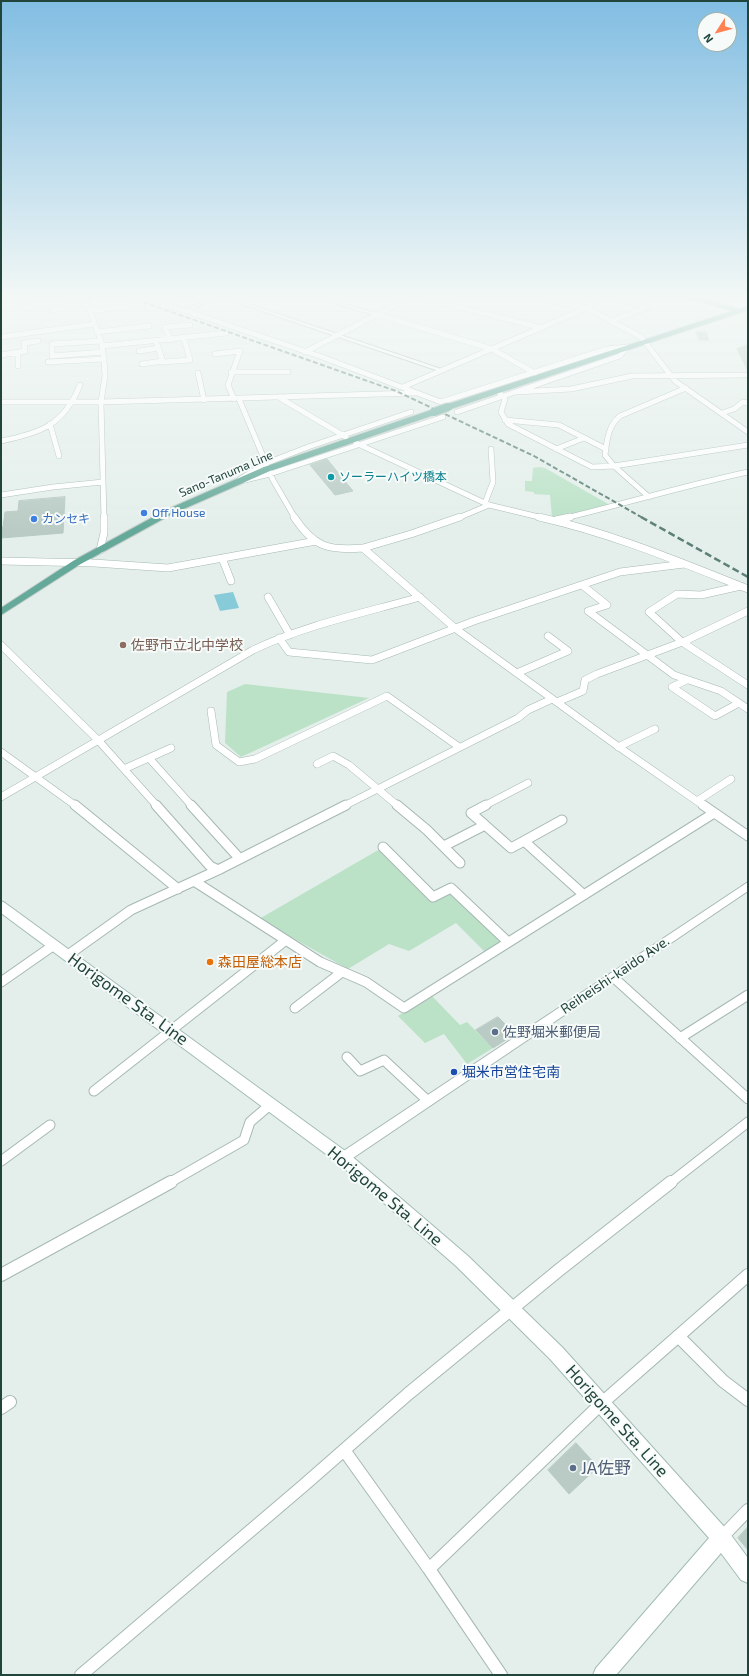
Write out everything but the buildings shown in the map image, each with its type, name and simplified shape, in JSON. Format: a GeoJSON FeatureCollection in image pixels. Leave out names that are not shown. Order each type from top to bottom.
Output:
{"type":"FeatureCollection","features":[{"type":"Feature","properties":{"kind":"main road","name":"Sano-Tanuma Line"},"geometry":{"type":"LineString","coordinates":[[1,612],[76,563],[169,512],[234,482],[267,469],[543,375]]}},
{"type":"Feature","properties":{"kind":"main road","name":"Horigome Sta. Line"},"geometry":{"type":"LineString","coordinates":[[1,906],[343,1158],[462,1261],[556,1353],[602,1403],[721,1538],[748,1573]]}},
{"type":"Feature","properties":{"kind":"main road"},"geometry":{"type":"LineString","coordinates":[[603,1675],[721,1538]]}},
{"type":"Feature","properties":{"kind":"street"},"geometry":{"type":"LineString","coordinates":[[100,550],[104,532],[101,402],[105,375]]}},
{"type":"Feature","properties":{"kind":"street"},"geometry":{"type":"LineString","coordinates":[[199,375],[204,400]]}},
{"type":"Feature","properties":{"kind":"street"},"geometry":{"type":"LineString","coordinates":[[230,375],[228,385],[236,399],[267,469],[297,522],[322,546],[333,549],[363,548],[413,534],[458,518],[487,504],[493,482],[491,449]]}},
{"type":"Feature","properties":{"kind":"street"},"geometry":{"type":"LineString","coordinates":[[372,375],[441,402],[529,375]]}},
{"type":"Feature","properties":{"kind":"street"},"geometry":{"type":"LineString","coordinates":[[403,386],[429,375]]}},
{"type":"Feature","properties":{"kind":"street"},"geometry":{"type":"LineString","coordinates":[[456,412],[502,395],[516,392],[564,375]]}},
{"type":"Feature","properties":{"kind":"street"},"geometry":{"type":"LineString","coordinates":[[516,392],[571,389],[632,376],[663,375]]}},
{"type":"Feature","properties":{"kind":"street"},"geometry":{"type":"LineString","coordinates":[[671,375],[686,388],[748,432]]}},
{"type":"Feature","properties":{"kind":"street"},"geometry":{"type":"LineString","coordinates":[[1,441],[14,439],[59,420],[74,402],[80,385]]}},
{"type":"Feature","properties":{"kind":"street"},"geometry":{"type":"LineString","coordinates":[[648,497],[614,466],[605,455],[608,433],[613,421],[620,416],[686,388]]}},
{"type":"Feature","properties":{"kind":"street"},"geometry":{"type":"LineString","coordinates":[[1,400],[101,402],[418,393]]}},
{"type":"Feature","properties":{"kind":"street"},"geometry":{"type":"LineString","coordinates":[[502,395],[505,399],[501,412],[508,424],[592,467],[614,466],[748,444]]}},
{"type":"Feature","properties":{"kind":"street"},"geometry":{"type":"LineString","coordinates":[[279,397],[345,436]]}},
{"type":"Feature","properties":{"kind":"street"},"geometry":{"type":"LineString","coordinates":[[722,413],[734,409],[743,402],[748,403]]}},
{"type":"Feature","properties":{"kind":"street"},"geometry":{"type":"LineString","coordinates":[[267,469],[308,447],[345,436],[411,412]]}},
{"type":"Feature","properties":{"kind":"street"},"geometry":{"type":"LineString","coordinates":[[267,469],[442,417]]}},
{"type":"Feature","properties":{"kind":"street"},"geometry":{"type":"LineString","coordinates":[[505,420],[559,425],[606,449]]}},
{"type":"Feature","properties":{"kind":"street"},"geometry":{"type":"LineString","coordinates":[[50,424],[59,456]]}},
{"type":"Feature","properties":{"kind":"street"},"geometry":{"type":"LineString","coordinates":[[556,448],[584,438]]}},
{"type":"Feature","properties":{"kind":"street"},"geometry":{"type":"LineString","coordinates":[[357,443],[487,504],[571,524],[684,564],[745,588]]}},
{"type":"Feature","properties":{"kind":"street"},"geometry":{"type":"LineString","coordinates":[[554,520],[648,497],[691,484],[748,472]]}},
{"type":"Feature","properties":{"kind":"street"},"geometry":{"type":"LineString","coordinates":[[1,495],[53,487],[103,482]]}},
{"type":"Feature","properties":{"kind":"street"},"geometry":{"type":"LineString","coordinates":[[1,561],[76,563],[159,568],[316,541]]}},
{"type":"Feature","properties":{"kind":"street"},"geometry":{"type":"LineString","coordinates":[[363,548],[456,628],[618,747],[748,836]]}},
{"type":"Feature","properties":{"kind":"street"},"geometry":{"type":"LineString","coordinates":[[222,558],[231,581]]}},
{"type":"Feature","properties":{"kind":"street"},"geometry":{"type":"LineString","coordinates":[[279,638],[289,652],[372,660],[456,628],[620,572],[684,564]]}},
{"type":"Feature","properties":{"kind":"street"},"geometry":{"type":"LineString","coordinates":[[582,585],[606,605],[588,611],[674,675],[721,691],[748,709]]}},
{"type":"Feature","properties":{"kind":"street"},"geometry":{"type":"LineString","coordinates":[[745,588],[701,595],[678,594],[649,612],[682,642],[748,685]]}},
{"type":"Feature","properties":{"kind":"street"},"geometry":{"type":"LineString","coordinates":[[1,797],[253,650],[279,638],[420,596]]}},
{"type":"Feature","properties":{"kind":"street"},"geometry":{"type":"LineString","coordinates":[[268,597],[290,635]]}},
{"type":"Feature","properties":{"kind":"street"},"geometry":{"type":"LineString","coordinates":[[68,955],[131,910],[218,870],[379,789],[518,718],[528,710],[555,700],[562,701],[583,691],[585,680],[647,654],[682,642],[748,611]]}},
{"type":"Feature","properties":{"kind":"street"},"geometry":{"type":"LineString","coordinates":[[517,673],[568,651],[548,636]]}},
{"type":"Feature","properties":{"kind":"street"},"geometry":{"type":"LineString","coordinates":[[1,645],[98,740],[210,866],[218,870]]}},
{"type":"Feature","properties":{"kind":"street"},"geometry":{"type":"LineString","coordinates":[[687,680],[672,687],[715,716],[739,703]]}},
{"type":"Feature","properties":{"kind":"street"},"geometry":{"type":"LineString","coordinates":[[211,711],[216,745],[238,762],[255,759],[387,696],[459,748]]}},
{"type":"Feature","properties":{"kind":"street"},"geometry":{"type":"LineString","coordinates":[[618,747],[655,729]]}},
{"type":"Feature","properties":{"kind":"street"},"geometry":{"type":"LineString","coordinates":[[124,769],[171,748]]}},
{"type":"Feature","properties":{"kind":"street"},"geometry":{"type":"LineString","coordinates":[[1,752],[82,809],[178,889]]}},
{"type":"Feature","properties":{"kind":"street"},"geometry":{"type":"LineString","coordinates":[[317,764],[333,756],[349,765],[427,830],[460,863]]}},
{"type":"Feature","properties":{"kind":"street"},"geometry":{"type":"LineString","coordinates":[[149,758],[240,859]]}},
{"type":"Feature","properties":{"kind":"street"},"geometry":{"type":"LineString","coordinates":[[697,801],[731,779]]}},
{"type":"Feature","properties":{"kind":"street"},"geometry":{"type":"LineString","coordinates":[[528,783],[471,812],[511,848],[562,820]]}},
{"type":"Feature","properties":{"kind":"street"},"geometry":{"type":"LineString","coordinates":[[194,881],[320,962],[366,982],[404,1008],[714,813]]}},
{"type":"Feature","properties":{"kind":"street"},"geometry":{"type":"LineString","coordinates":[[444,846],[484,825]]}},
{"type":"Feature","properties":{"kind":"street"},"geometry":{"type":"LineString","coordinates":[[524,841],[584,895]]}},
{"type":"Feature","properties":{"kind":"street"},"geometry":{"type":"LineString","coordinates":[[383,847],[433,897],[451,888],[508,942]]}},
{"type":"Feature","properties":{"kind":"street","name":"Reiheishi-kaido Ave."},"geometry":{"type":"LineString","coordinates":[[343,1158],[748,886]]}},
{"type":"Feature","properties":{"kind":"street"},"geometry":{"type":"LineString","coordinates":[[94,1091],[286,940]]}},
{"type":"Feature","properties":{"kind":"street"},"geometry":{"type":"LineString","coordinates":[[1,982],[54,945]]}},
{"type":"Feature","properties":{"kind":"street"},"geometry":{"type":"LineString","coordinates":[[295,1008],[342,972]]}},
{"type":"Feature","properties":{"kind":"street"},"geometry":{"type":"LineString","coordinates":[[613,977],[748,1099]]}},
{"type":"Feature","properties":{"kind":"street"},"geometry":{"type":"LineString","coordinates":[[680,1038],[748,995]]}},
{"type":"Feature","properties":{"kind":"street"},"geometry":{"type":"LineString","coordinates":[[347,1058],[360,1071],[384,1060],[428,1101]]}},
{"type":"Feature","properties":{"kind":"street"},"geometry":{"type":"LineString","coordinates":[[1,1275],[128,1207],[244,1140],[250,1122],[270,1104]]}},
{"type":"Feature","properties":{"kind":"street"},"geometry":{"type":"LineString","coordinates":[[1,1161],[50,1125]]}},
{"type":"Feature","properties":{"kind":"street"},"geometry":{"type":"LineString","coordinates":[[81,1675],[408,1394],[559,1270],[746,1127]]}},
{"type":"Feature","properties":{"kind":"street"},"geometry":{"type":"LineString","coordinates":[[429,1569],[602,1403],[748,1275]]}},
{"type":"Feature","properties":{"kind":"street"},"geometry":{"type":"LineString","coordinates":[[678,1336],[722,1380],[748,1400]]}},
{"type":"Feature","properties":{"kind":"street"},"geometry":{"type":"LineString","coordinates":[[344,1450],[429,1569],[501,1675]]}},
{"type":"Feature","properties":{"kind":"street"},"geometry":{"type":"LineString","coordinates":[[721,1538],[748,1510]]}},
{"type":"Feature","properties":{"kind":"green space"},"geometry":{"type":"Polygon","coordinates":[[[533,468],[545,468],[610,505],[557,518],[552,517],[550,495],[534,494],[534,492],[525,491],[525,481],[532,481],[533,468]]]}},
{"type":"Feature","properties":{"kind":"green space"},"geometry":{"type":"Polygon","coordinates":[[[245,684],[369,698],[241,757],[225,743],[227,692],[245,684]]]}},
{"type":"Feature","properties":{"kind":"green space"},"geometry":{"type":"Polygon","coordinates":[[[380,849],[433,901],[450,892],[504,941],[485,952],[456,923],[409,951],[389,944],[348,969],[259,919],[380,849]]]}},
{"type":"Feature","properties":{"kind":"green space"},"geometry":{"type":"Polygon","coordinates":[[[431,995],[460,1025],[467,1022],[493,1048],[467,1064],[444,1034],[425,1043],[398,1016],[431,995]]]}},
{"type":"Feature","properties":{"kind":"water"},"geometry":{"type":"Polygon","coordinates":[[[233,592],[239,608],[220,611],[214,595],[233,592]]]}},
{"type":"Feature","properties":{"kind":"railway"},"geometry":{"type":"LineString","coordinates":[[351,375],[396,391],[534,456],[643,518]]}},
{"type":"Feature","properties":{"kind":"railway"},"geometry":{"type":"LineString","coordinates":[[641,517],[748,577]]}},
{"type":"Feature","properties":{"kind":"place","name":"ソーラーハイツ橋本"},"geometry":{"type":"Point","coordinates":[331,477]}},
{"type":"Feature","properties":{"kind":"place","name":"Off House"},"geometry":{"type":"Point","coordinates":[144,513]}},
{"type":"Feature","properties":{"kind":"place","name":"カンセキ"},"geometry":{"type":"Point","coordinates":[34,519]}},
{"type":"Feature","properties":{"kind":"place","name":"佐野市立北中学校"},"geometry":{"type":"Point","coordinates":[123,645]}},
{"type":"Feature","properties":{"kind":"place","name":"森田屋総本店"},"geometry":{"type":"Point","coordinates":[210,962]}},
{"type":"Feature","properties":{"kind":"place","name":"佐野堀米郵便局"},"geometry":{"type":"Point","coordinates":[495,1032]}},
{"type":"Feature","properties":{"kind":"place","name":"堀米市営住宅南"},"geometry":{"type":"Point","coordinates":[454,1072]}},
{"type":"Feature","properties":{"kind":"place","name":"JA佐野"},"geometry":{"type":"Point","coordinates":[573,1468]}}]}
